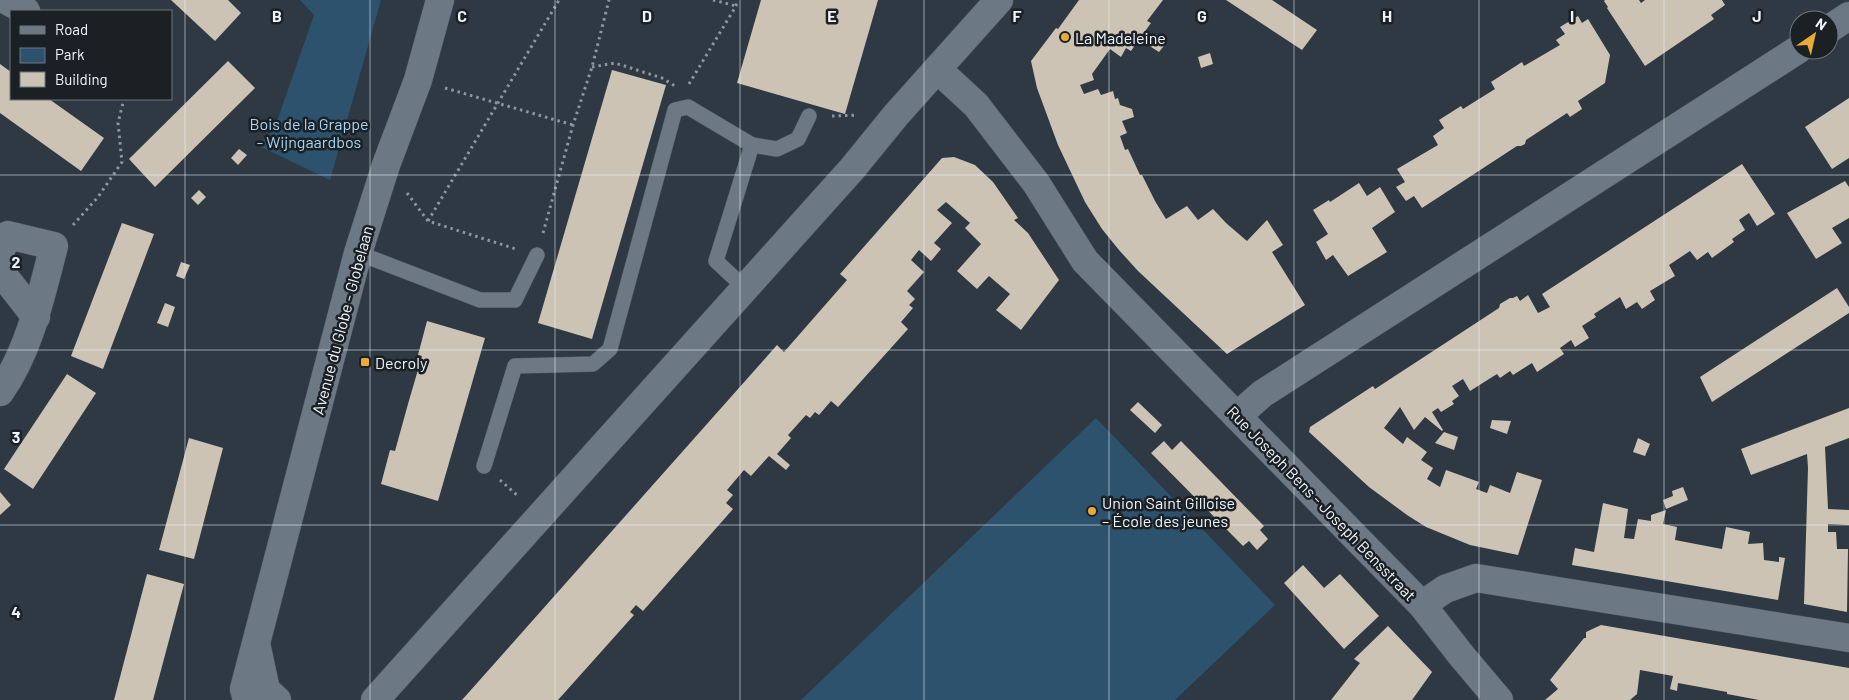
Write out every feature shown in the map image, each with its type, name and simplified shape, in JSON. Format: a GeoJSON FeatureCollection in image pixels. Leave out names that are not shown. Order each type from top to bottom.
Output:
{"type":"FeatureCollection","features":[{"type":"Feature","properties":{"kind":"street"},"geometry":{"type":"LineString","coordinates":[[6,0],[24,10]]}},
{"type":"Feature","properties":{"kind":"street","name":"Avenue du Globe - Globelaan"},"geometry":{"type":"LineString","coordinates":[[248,700],[244,689],[358,254],[386,165],[418,80],[440,0]]}},
{"type":"Feature","properties":{"kind":"street"},"geometry":{"type":"LineString","coordinates":[[375,700],[852,169],[896,115],[999,0]]}},
{"type":"Feature","properties":{"kind":"street"},"geometry":{"type":"LineString","coordinates":[[1237,416],[1262,394],[1789,54]]}},
{"type":"Feature","properties":{"kind":"street","name":"Rue Joseph Bens - Joseph Bensstraat"},"geometry":{"type":"LineString","coordinates":[[937,69],[976,105],[1036,183],[1085,261],[1422,605],[1445,588],[1476,578],[1849,638]]}},
{"type":"Feature","properties":{"kind":"street"},"geometry":{"type":"LineString","coordinates":[[0,252],[8,235],[54,246],[36,317],[10,378],[0,392]]}},
{"type":"Feature","properties":{"kind":"street"},"geometry":{"type":"LineString","coordinates":[[0,271],[36,317]]}},
{"type":"Feature","properties":{"kind":"street"},"geometry":{"type":"LineString","coordinates":[[1422,605],[1494,698]]}},
{"type":"Feature","properties":{"kind":"street","name":"Avenue du Globe - Globelaan"},"geometry":{"type":"LineString","coordinates":[[256,644],[266,690],[277,700]]}},
{"type":"Feature","properties":{"kind":"lane"},"geometry":{"type":"LineString","coordinates":[[484,466],[515,366],[593,364],[610,349],[675,110],[688,108],[752,144],[777,149],[798,139],[809,116]]}},
{"type":"Feature","properties":{"kind":"lane"},"geometry":{"type":"LineString","coordinates":[[745,288],[716,261],[752,144]]}},
{"type":"Feature","properties":{"kind":"lane"},"geometry":{"type":"LineString","coordinates":[[358,254],[480,300],[515,300],[537,256]]}},
{"type":"Feature","properties":{"kind":"path"},"geometry":{"type":"LineString","coordinates":[[428,221],[559,0]]}},
{"type":"Feature","properties":{"kind":"path"},"geometry":{"type":"LineString","coordinates":[[386,165],[428,221],[537,256],[573,125],[592,67],[609,0]]}},
{"type":"Feature","properties":{"kind":"path"},"geometry":{"type":"LineString","coordinates":[[713,0],[736,6]]}},
{"type":"Feature","properties":{"kind":"path"},"geometry":{"type":"LineString","coordinates":[[685,92],[736,6],[737,0]]}},
{"type":"Feature","properties":{"kind":"path"},"geometry":{"type":"LineString","coordinates":[[592,67],[615,63],[662,78],[677,87]]}},
{"type":"Feature","properties":{"kind":"path"},"geometry":{"type":"LineString","coordinates":[[418,80],[573,125]]}},
{"type":"Feature","properties":{"kind":"path"},"geometry":{"type":"LineString","coordinates":[[54,246],[98,197],[122,162],[118,123],[124,100]]}},
{"type":"Feature","properties":{"kind":"path"},"geometry":{"type":"LineString","coordinates":[[809,116],[896,115]]}},
{"type":"Feature","properties":{"kind":"path"},"geometry":{"type":"LineString","coordinates":[[484,466],[541,516]]}},
{"type":"Feature","properties":{"kind":"green space","name":"Bois de la Grappe - Wijngaardbos"},"geometry":{"type":"Polygon","coordinates":[[[300,0],[381,0],[330,180],[257,145],[275,127],[314,15],[300,0]]]}},
{"type":"Feature","properties":{"kind":"green space","name":"Union Saint Gilloise – École des jeunes"},"geometry":{"type":"Polygon","coordinates":[[[1096,418],[1275,605],[1175,700],[801,700],[1096,418]]]}},
{"type":"Feature","properties":{"kind":"building"},"geometry":{"type":"Polygon","coordinates":[[[171,0],[228,0],[241,13],[215,41],[171,0]]]}},
{"type":"Feature","properties":{"kind":"building"},"geometry":{"type":"Polygon","coordinates":[[[761,0],[878,0],[845,114],[737,83],[761,0]]]}},
{"type":"Feature","properties":{"kind":"building"},"geometry":{"type":"Polygon","coordinates":[[[1079,0],[1163,0],[1147,21],[1151,23],[1131,51],[1126,48],[1121,57],[1110,49],[1092,74],[1094,80],[1080,85],[1084,94],[1098,89],[1101,95],[1113,91],[1115,99],[1118,98],[1120,105],[1132,109],[1134,117],[1122,121],[1127,133],[1120,136],[1125,150],[1128,149],[1140,175],[1142,175],[1166,219],[1187,206],[1198,220],[1213,209],[1247,241],[1267,220],[1283,245],[1272,252],[1305,305],[1227,354],[1138,271],[1102,229],[1085,202],[1058,145],[1037,88],[1031,61],[1079,0]]]}},
{"type":"Feature","properties":{"kind":"building"},"geometry":{"type":"Polygon","coordinates":[[[1226,0],[1272,0],[1317,30],[1302,50],[1226,0]]]}},
{"type":"Feature","properties":{"kind":"building"},"geometry":{"type":"Polygon","coordinates":[[[1605,0],[1639,0],[1641,3],[1645,0],[1722,0],[1725,5],[1711,15],[1714,19],[1645,66],[1607,8],[1605,0]]]}},
{"type":"Feature","properties":{"kind":"building"},"geometry":{"type":"Polygon","coordinates":[[[1578,16],[1582,23],[1588,19],[1610,55],[1605,83],[1578,101],[1582,109],[1570,117],[1567,113],[1526,140],[1525,144],[1517,146],[1422,208],[1414,196],[1406,201],[1396,187],[1405,182],[1397,169],[1438,145],[1433,136],[1444,128],[1439,120],[1461,106],[1463,109],[1495,89],[1491,82],[1522,62],[1524,66],[1560,45],[1556,40],[1565,34],[1560,27],[1578,16]]]}},
{"type":"Feature","properties":{"kind":"building"},"geometry":{"type":"Polygon","coordinates":[[[1156,34],[1167,42],[1159,52],[1148,45],[1156,34]]]}},
{"type":"Feature","properties":{"kind":"building"},"geometry":{"type":"Polygon","coordinates":[[[1210,53],[1213,64],[1201,68],[1198,57],[1210,53]]]}},
{"type":"Feature","properties":{"kind":"building"},"geometry":{"type":"Polygon","coordinates":[[[228,61],[255,88],[155,187],[129,159],[228,61]]]}},
{"type":"Feature","properties":{"kind":"building"},"geometry":{"type":"Polygon","coordinates":[[[0,64],[10,71],[10,100],[50,100],[104,138],[81,171],[0,113],[0,64]]]}},
{"type":"Feature","properties":{"kind":"building"},"geometry":{"type":"Polygon","coordinates":[[[612,70],[666,85],[592,339],[538,323],[612,70]]]}},
{"type":"Feature","properties":{"kind":"building"},"geometry":{"type":"Polygon","coordinates":[[[1849,98],[1849,158],[1832,169],[1805,127],[1849,98]]]}},
{"type":"Feature","properties":{"kind":"building"},"geometry":{"type":"Polygon","coordinates":[[[239,149],[247,155],[238,165],[231,158],[239,149]]]}},
{"type":"Feature","properties":{"kind":"building"},"geometry":{"type":"Polygon","coordinates":[[[954,157],[975,165],[993,182],[1018,218],[1014,220],[1028,233],[1059,280],[1021,330],[996,310],[1010,294],[989,276],[977,289],[957,271],[981,244],[965,228],[970,223],[946,202],[937,210],[952,223],[934,243],[941,249],[931,261],[919,250],[911,260],[924,272],[907,291],[915,299],[909,305],[913,308],[901,322],[908,329],[838,407],[831,401],[819,415],[815,412],[810,418],[806,415],[788,435],[791,438],[777,454],[790,465],[786,470],[769,456],[751,476],[744,470],[727,490],[733,495],[726,503],[733,509],[643,611],[636,605],[630,612],[634,615],[558,700],[462,700],[777,345],[784,352],[847,280],[840,274],[942,158],[954,157]]]}},
{"type":"Feature","properties":{"kind":"building"},"geometry":{"type":"Polygon","coordinates":[[[1742,164],[1775,214],[1757,226],[1749,213],[1739,220],[1745,230],[1732,239],[1734,242],[1712,258],[1708,252],[1697,260],[1690,251],[1669,265],[1675,276],[1650,291],[1655,300],[1642,309],[1637,302],[1626,309],[1620,297],[1594,314],[1596,317],[1582,326],[1589,338],[1575,347],[1571,340],[1560,348],[1564,354],[1537,372],[1532,363],[1513,375],[1510,371],[1500,378],[1497,374],[1470,391],[1463,379],[1452,386],[1459,396],[1452,401],[1454,404],[1441,412],[1438,408],[1432,412],[1442,431],[1425,417],[1414,430],[1400,407],[1384,428],[1403,444],[1407,437],[1427,452],[1421,460],[1433,468],[1427,479],[1440,487],[1446,470],[1479,482],[1476,489],[1487,493],[1490,485],[1510,493],[1517,472],[1542,480],[1518,555],[1470,545],[1426,527],[1369,487],[1309,432],[1310,427],[1373,386],[1375,389],[1499,308],[1500,304],[1510,298],[1517,296],[1520,301],[1528,295],[1538,313],[1550,307],[1542,294],[1742,164]]]}},
{"type":"Feature","properties":{"kind":"building"},"geometry":{"type":"Polygon","coordinates":[[[1845,181],[1849,187],[1849,218],[1832,228],[1842,243],[1816,259],[1787,213],[1845,181]]]}},
{"type":"Feature","properties":{"kind":"building"},"geometry":{"type":"Polygon","coordinates":[[[1359,183],[1367,196],[1380,187],[1395,212],[1372,228],[1387,252],[1348,276],[1333,255],[1326,260],[1316,242],[1328,234],[1313,210],[1329,200],[1330,202],[1359,183]]]}},
{"type":"Feature","properties":{"kind":"building"},"geometry":{"type":"Polygon","coordinates":[[[199,190],[206,197],[198,205],[191,198],[199,190]]]}},
{"type":"Feature","properties":{"kind":"building"},"geometry":{"type":"Polygon","coordinates":[[[122,223],[154,234],[103,369],[71,356],[122,223]]]}},
{"type":"Feature","properties":{"kind":"building"},"geometry":{"type":"Polygon","coordinates":[[[181,262],[190,265],[184,279],[176,276],[181,262]]]}},
{"type":"Feature","properties":{"kind":"building"},"geometry":{"type":"Polygon","coordinates":[[[1837,288],[1849,307],[1849,313],[1712,402],[1700,377],[1837,288]]]}},
{"type":"Feature","properties":{"kind":"building"},"geometry":{"type":"Polygon","coordinates":[[[165,303],[175,307],[168,327],[157,323],[165,303]]]}},
{"type":"Feature","properties":{"kind":"building"},"geometry":{"type":"Polygon","coordinates":[[[427,321],[485,338],[438,501],[381,484],[390,450],[395,451],[422,356],[418,355],[427,321]]]}},
{"type":"Feature","properties":{"kind":"building"},"geometry":{"type":"Polygon","coordinates":[[[67,374],[96,393],[33,489],[4,469],[67,374]]]}},
{"type":"Feature","properties":{"kind":"building"},"geometry":{"type":"Polygon","coordinates":[[[1138,402],[1162,425],[1155,433],[1130,410],[1138,402]]]}},
{"type":"Feature","properties":{"kind":"building"},"geometry":{"type":"Polygon","coordinates":[[[1849,408],[1849,438],[1825,447],[1828,509],[1849,510],[1849,525],[1828,524],[1828,532],[1836,532],[1837,549],[1848,549],[1847,612],[1804,604],[1807,454],[1751,475],[1741,449],[1849,408]]]}},
{"type":"Feature","properties":{"kind":"building"},"geometry":{"type":"Polygon","coordinates":[[[1492,420],[1511,421],[1507,434],[1490,428],[1492,420]]]}},
{"type":"Feature","properties":{"kind":"building"},"geometry":{"type":"Polygon","coordinates":[[[1444,432],[1458,437],[1454,450],[1435,443],[1444,432]]]}},
{"type":"Feature","properties":{"kind":"building"},"geometry":{"type":"Polygon","coordinates":[[[189,438],[223,448],[194,559],[159,550],[189,438]]]}},
{"type":"Feature","properties":{"kind":"building"},"geometry":{"type":"Polygon","coordinates":[[[1638,438],[1650,444],[1645,456],[1633,452],[1638,438]]]}},
{"type":"Feature","properties":{"kind":"building"},"geometry":{"type":"Polygon","coordinates":[[[1164,441],[1172,450],[1181,441],[1264,526],[1260,530],[1268,539],[1257,550],[1249,541],[1243,546],[1151,453],[1164,441]]]}},
{"type":"Feature","properties":{"kind":"building"},"geometry":{"type":"Polygon","coordinates":[[[1683,487],[1688,500],[1666,509],[1663,500],[1673,496],[1672,491],[1683,487]]]}},
{"type":"Feature","properties":{"kind":"building"},"geometry":{"type":"Polygon","coordinates":[[[0,492],[11,505],[0,515],[0,492]]]}},
{"type":"Feature","properties":{"kind":"building"},"geometry":{"type":"Polygon","coordinates":[[[1603,503],[1628,509],[1624,538],[1634,539],[1638,519],[1651,521],[1651,515],[1666,510],[1663,524],[1677,527],[1675,540],[1722,549],[1726,527],[1750,532],[1748,544],[1763,543],[1764,560],[1779,562],[1779,557],[1785,558],[1778,600],[1572,565],[1575,548],[1594,552],[1603,503]]]}},
{"type":"Feature","properties":{"kind":"building"},"geometry":{"type":"Polygon","coordinates":[[[1303,565],[1324,588],[1340,574],[1379,616],[1344,649],[1284,583],[1303,565]]]}},
{"type":"Feature","properties":{"kind":"building"},"geometry":{"type":"Polygon","coordinates":[[[147,574],[184,584],[153,700],[114,700],[147,574]]]}},
{"type":"Feature","properties":{"kind":"building"},"geometry":{"type":"Polygon","coordinates":[[[1601,625],[1849,668],[1849,700],[1759,700],[1678,683],[1677,691],[1670,689],[1673,676],[1640,670],[1637,694],[1630,700],[1545,700],[1558,689],[1550,680],[1584,638],[1586,638],[1586,632],[1601,625]]]}},
{"type":"Feature","properties":{"kind":"building"},"geometry":{"type":"Polygon","coordinates":[[[1388,626],[1432,672],[1412,700],[1331,700],[1360,663],[1354,659],[1388,626]]]}},
{"type":"Feature","properties":{"kind":"place","name":"La Madeleine"},"geometry":{"type":"Point","coordinates":[1065,37]}},
{"type":"Feature","properties":{"kind":"place","name":"Decroly"},"geometry":{"type":"Point","coordinates":[365,362]}},
{"type":"Feature","properties":{"kind":"place","name":"Union Saint Gilloise – École des jeunes"},"geometry":{"type":"Point","coordinates":[1092,511]}}]}
